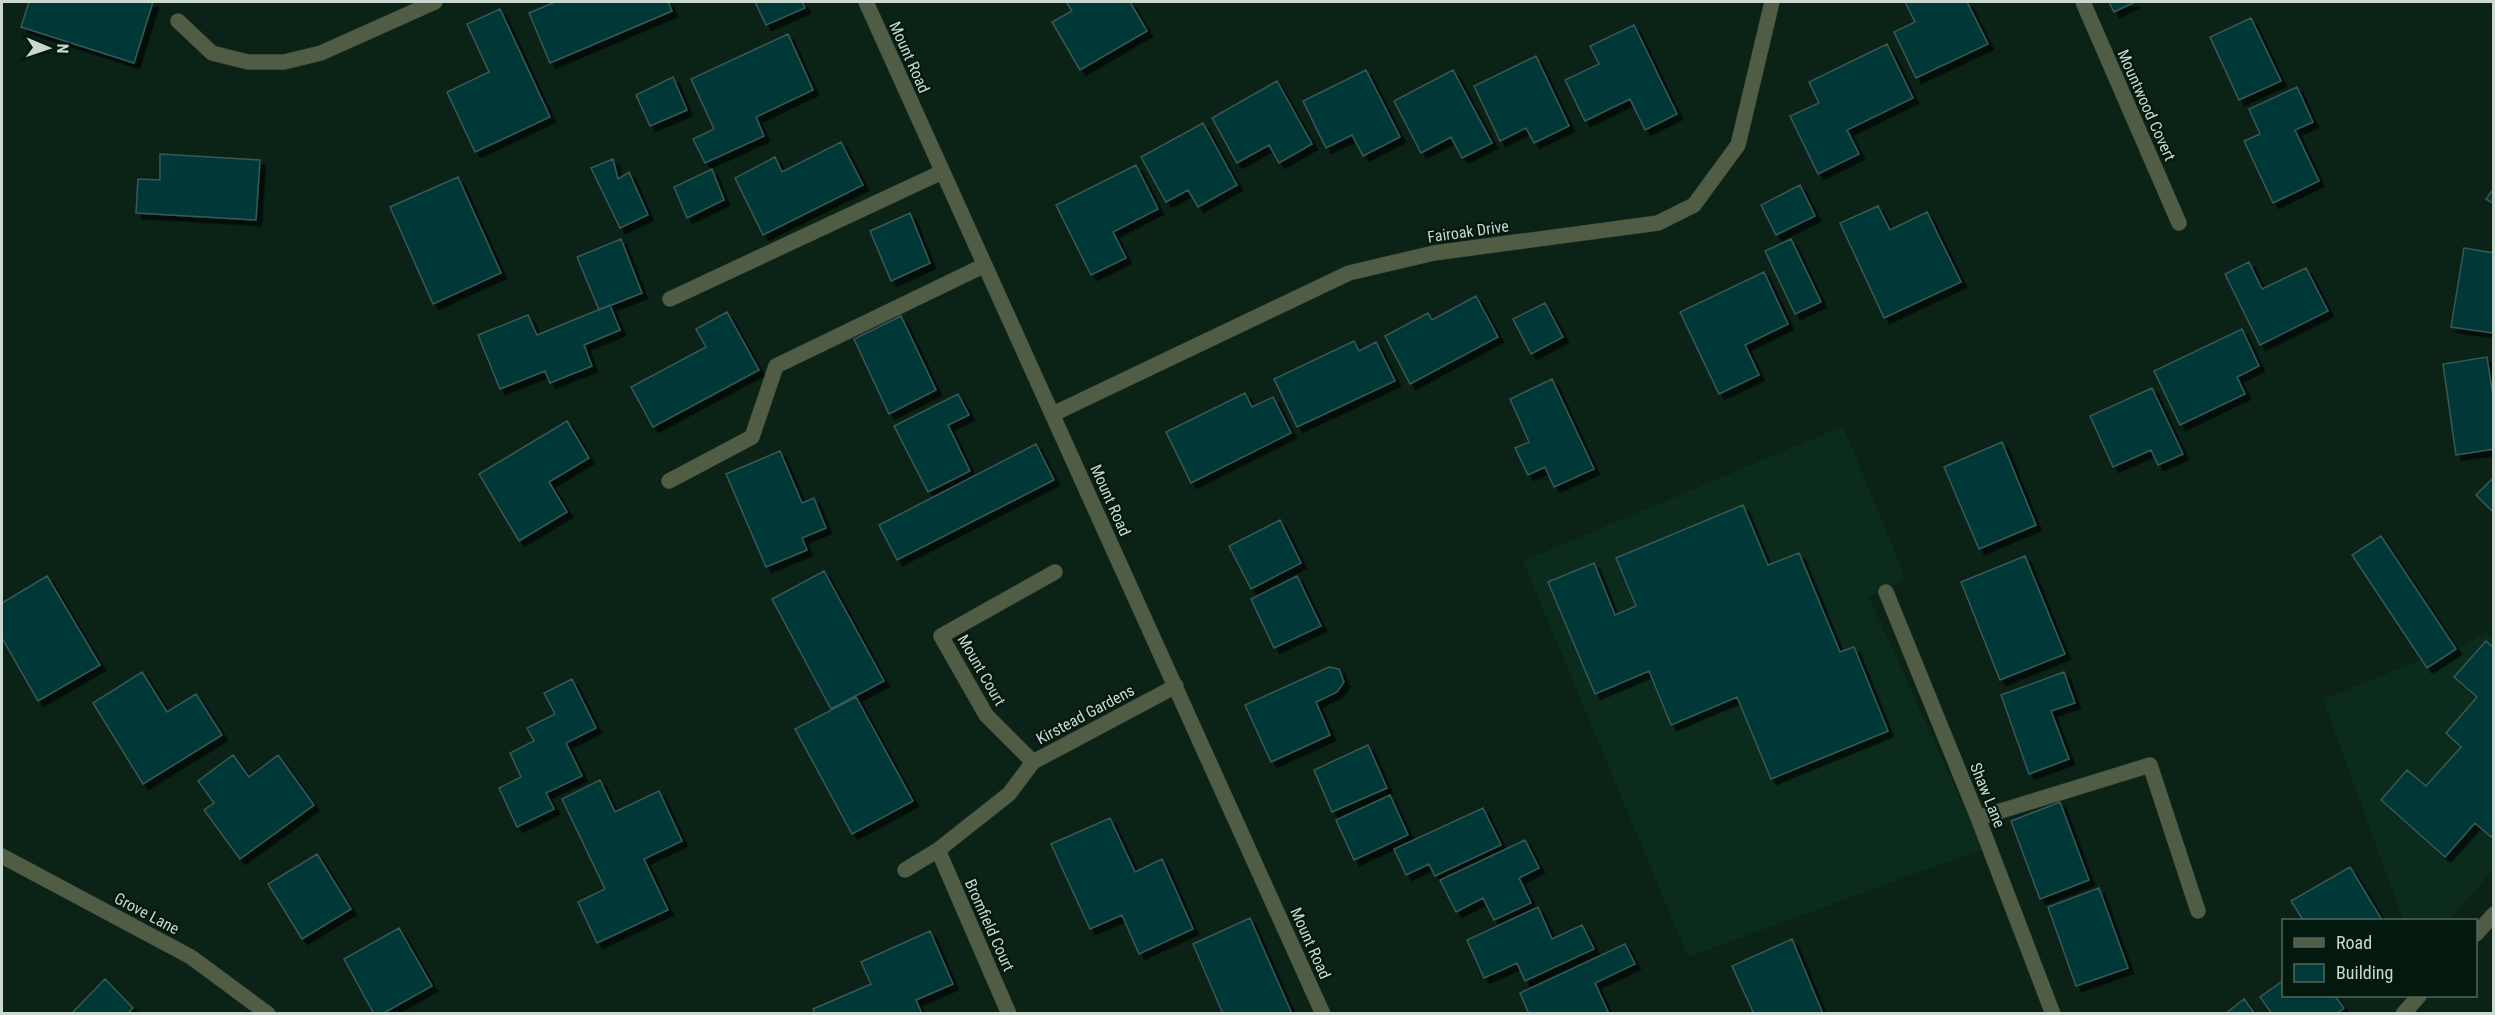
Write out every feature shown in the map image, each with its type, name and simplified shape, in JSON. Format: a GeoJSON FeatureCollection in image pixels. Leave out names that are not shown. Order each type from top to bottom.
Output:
{"type":"FeatureCollection","features":[{"type":"Feature","properties":{"kind":"street"},"geometry":{"type":"LineString","coordinates":[[178,21],[212,53],[248,63],[284,62],[321,53],[435,2]]}},
{"type":"Feature","properties":{"kind":"street","name":"Mount Road"},"geometry":{"type":"LineString","coordinates":[[866,2],[1323,1014]]}},
{"type":"Feature","properties":{"kind":"street","name":"Fairoak Drive"},"geometry":{"type":"LineString","coordinates":[[1053,414],[1349,273],[1434,253],[1658,223],[1694,205],[1738,145],[1772,2]]}},
{"type":"Feature","properties":{"kind":"street","name":"Mountwood Covert"},"geometry":{"type":"LineString","coordinates":[[2083,2],[2179,223]]}},
{"type":"Feature","properties":{"kind":"street"},"geometry":{"type":"LineString","coordinates":[[670,299],[942,172]]}},
{"type":"Feature","properties":{"kind":"street"},"geometry":{"type":"LineString","coordinates":[[669,481],[752,437],[776,366],[984,266]]}},
{"type":"Feature","properties":{"kind":"street","name":"Mount Court"},"geometry":{"type":"LineString","coordinates":[[1033,762],[986,716],[941,636],[1055,572]]}},
{"type":"Feature","properties":{"kind":"street","name":"Shaw Lane"},"geometry":{"type":"LineString","coordinates":[[1886,592],[1978,819],[2053,1014]]}},
{"type":"Feature","properties":{"kind":"street","name":"Kirstead Gardens"},"geometry":{"type":"LineString","coordinates":[[905,870],[938,850],[1009,794],[1033,762],[1176,686]]}},
{"type":"Feature","properties":{"kind":"street"},"geometry":{"type":"LineString","coordinates":[[1978,819],[2150,765],[2198,911]]}},
{"type":"Feature","properties":{"kind":"street","name":"Bromfield Court"},"geometry":{"type":"LineString","coordinates":[[938,850],[1009,1014]]}},
{"type":"Feature","properties":{"kind":"street","name":"Grove Lane"},"geometry":{"type":"LineString","coordinates":[[2,856],[191,957],[268,1014]]}},
{"type":"Feature","properties":{"kind":"street"},"geometry":{"type":"LineString","coordinates":[[2477,932],[2493,914]]}},
{"type":"Feature","properties":{"kind":"street"},"geometry":{"type":"LineString","coordinates":[[2403,1014],[2418,997]]}},
{"type":"Feature","properties":{"kind":"shaded area"},"geometry":{"type":"Polygon","coordinates":[[[1843,426],[1906,579],[1869,597],[1983,849],[1688,957],[1523,561],[1843,426]]]}},
{"type":"Feature","properties":{"kind":"shaded area"},"geometry":{"type":"Polygon","coordinates":[[[2487,632],[2493,639],[2493,870],[2450,919],[2403,919],[2323,699],[2421,660],[2456,649],[2487,632]]]}},
{"type":"Feature","properties":{"kind":"building"},"geometry":{"type":"Polygon","coordinates":[[[29,2],[153,2],[134,63],[21,27],[29,2]]]}},
{"type":"Feature","properties":{"kind":"building"},"geometry":{"type":"Polygon","coordinates":[[[555,2],[668,2],[672,11],[550,63],[529,13],[555,2]]]}},
{"type":"Feature","properties":{"kind":"building"},"geometry":{"type":"Polygon","coordinates":[[[755,2],[802,2],[805,8],[766,25],[755,2]]]}},
{"type":"Feature","properties":{"kind":"building"},"geometry":{"type":"Polygon","coordinates":[[[1066,2],[1130,2],[1147,31],[1080,70],[1052,22],[1072,11],[1066,2]]]}},
{"type":"Feature","properties":{"kind":"building"},"geometry":{"type":"Polygon","coordinates":[[[1905,2],[1967,2],[1988,44],[1916,78],[1894,32],[1915,22],[1905,2]]]}},
{"type":"Feature","properties":{"kind":"building"},"geometry":{"type":"Polygon","coordinates":[[[2109,2],[2135,2],[2114,12],[2109,2]]]}},
{"type":"Feature","properties":{"kind":"building"},"geometry":{"type":"Polygon","coordinates":[[[500,9],[550,117],[475,152],[447,92],[489,72],[467,24],[500,9]]]}},
{"type":"Feature","properties":{"kind":"building"},"geometry":{"type":"Polygon","coordinates":[[[2251,18],[2281,81],[2239,100],[2210,37],[2251,18]]]}},
{"type":"Feature","properties":{"kind":"building"},"geometry":{"type":"Polygon","coordinates":[[[1634,25],[1677,114],[1645,130],[1630,99],[1585,121],[1565,80],[1599,64],[1590,46],[1634,25]]]}},
{"type":"Feature","properties":{"kind":"building"},"geometry":{"type":"Polygon","coordinates":[[[788,34],[813,90],[756,117],[764,136],[705,163],[693,139],[714,129],[691,79],[788,34]]]}},
{"type":"Feature","properties":{"kind":"building"},"geometry":{"type":"Polygon","coordinates":[[[1887,44],[1913,98],[1847,130],[1859,154],[1818,174],[1790,116],[1819,103],[1809,82],[1887,44]]]}},
{"type":"Feature","properties":{"kind":"building"},"geometry":{"type":"Polygon","coordinates":[[[1536,56],[1569,126],[1534,143],[1526,128],[1500,141],[1474,86],[1536,56]]]}},
{"type":"Feature","properties":{"kind":"building"},"geometry":{"type":"Polygon","coordinates":[[[1366,70],[1400,137],[1363,156],[1352,135],[1326,148],[1303,101],[1366,70]]]}},
{"type":"Feature","properties":{"kind":"building"},"geometry":{"type":"Polygon","coordinates":[[[1453,70],[1492,143],[1462,158],[1451,137],[1421,153],[1394,101],[1453,70]]]}},
{"type":"Feature","properties":{"kind":"building"},"geometry":{"type":"Polygon","coordinates":[[[673,77],[687,110],[650,126],[636,95],[673,77]]]}},
{"type":"Feature","properties":{"kind":"building"},"geometry":{"type":"Polygon","coordinates":[[[1277,81],[1312,144],[1279,163],[1269,145],[1237,163],[1212,118],[1277,81]]]}},
{"type":"Feature","properties":{"kind":"building"},"geometry":{"type":"Polygon","coordinates":[[[2297,87],[2313,122],[2295,130],[2319,181],[2273,203],[2244,141],[2260,134],[2249,109],[2297,87]]]}},
{"type":"Feature","properties":{"kind":"building"},"geometry":{"type":"Polygon","coordinates":[[[1203,123],[1237,185],[1198,207],[1188,190],[1166,202],[1141,157],[1203,123]]]}},
{"type":"Feature","properties":{"kind":"building"},"geometry":{"type":"Polygon","coordinates":[[[841,142],[863,185],[763,235],[735,178],[775,157],[782,172],[841,142]]]}},
{"type":"Feature","properties":{"kind":"building"},"geometry":{"type":"Polygon","coordinates":[[[160,154],[260,160],[256,220],[136,213],[138,179],[160,180],[160,154]]]}},
{"type":"Feature","properties":{"kind":"building"},"geometry":{"type":"Polygon","coordinates":[[[613,159],[618,179],[629,172],[648,215],[620,228],[591,168],[613,159]]]}},
{"type":"Feature","properties":{"kind":"building"},"geometry":{"type":"Polygon","coordinates":[[[1136,165],[1158,209],[1113,232],[1126,258],[1091,275],[1056,205],[1136,165]]]}},
{"type":"Feature","properties":{"kind":"building"},"geometry":{"type":"Polygon","coordinates":[[[712,169],[724,200],[687,218],[674,187],[712,169]]]}},
{"type":"Feature","properties":{"kind":"building"},"geometry":{"type":"Polygon","coordinates":[[[458,177],[501,273],[433,304],[390,207],[458,177]]]}},
{"type":"Feature","properties":{"kind":"building"},"geometry":{"type":"Polygon","coordinates":[[[1800,185],[1815,216],[1776,235],[1761,205],[1800,185]]]}},
{"type":"Feature","properties":{"kind":"building"},"geometry":{"type":"Polygon","coordinates":[[[2494,188],[2494,204],[2486,199],[2494,188]]]}},
{"type":"Feature","properties":{"kind":"building"},"geometry":{"type":"Polygon","coordinates":[[[1878,206],[1890,230],[1927,212],[1961,282],[1884,318],[1840,223],[1878,206]]]}},
{"type":"Feature","properties":{"kind":"building"},"geometry":{"type":"Polygon","coordinates":[[[910,213],[930,263],[891,281],[870,231],[910,213]]]}},
{"type":"Feature","properties":{"kind":"building"},"geometry":{"type":"Polygon","coordinates":[[[621,239],[642,293],[599,310],[577,257],[621,239]]]}},
{"type":"Feature","properties":{"kind":"building"},"geometry":{"type":"Polygon","coordinates":[[[1791,239],[1821,302],[1795,314],[1765,251],[1791,239]]]}},
{"type":"Feature","properties":{"kind":"building"},"geometry":{"type":"Polygon","coordinates":[[[2464,248],[2494,253],[2493,333],[2451,327],[2464,248]]]}},
{"type":"Feature","properties":{"kind":"building"},"geometry":{"type":"Polygon","coordinates":[[[2249,262],[2262,289],[2306,268],[2328,311],[2260,345],[2225,274],[2249,262]]]}},
{"type":"Feature","properties":{"kind":"building"},"geometry":{"type":"Polygon","coordinates":[[[1764,272],[1788,324],[1745,345],[1759,375],[1719,394],[1680,312],[1764,272]]]}},
{"type":"Feature","properties":{"kind":"building"},"geometry":{"type":"Polygon","coordinates":[[[1476,296],[1498,337],[1410,384],[1385,336],[1428,313],[1432,320],[1476,296]]]}},
{"type":"Feature","properties":{"kind":"building"},"geometry":{"type":"Polygon","coordinates":[[[1545,303],[1563,337],[1531,354],[1513,319],[1545,303]]]}},
{"type":"Feature","properties":{"kind":"building"},"geometry":{"type":"Polygon","coordinates":[[[610,305],[620,330],[584,345],[592,366],[550,383],[545,371],[500,389],[478,335],[528,315],[537,335],[610,305]]]}},
{"type":"Feature","properties":{"kind":"building"},"geometry":{"type":"Polygon","coordinates":[[[727,312],[759,370],[653,427],[631,387],[706,347],[696,329],[727,312]]]}},
{"type":"Feature","properties":{"kind":"building"},"geometry":{"type":"Polygon","coordinates":[[[901,316],[936,390],[889,414],[854,339],[901,316]]]}},
{"type":"Feature","properties":{"kind":"building"},"geometry":{"type":"Polygon","coordinates":[[[2242,329],[2259,366],[2237,377],[2245,394],[2180,425],[2154,371],[2242,329]]]}},
{"type":"Feature","properties":{"kind":"building"},"geometry":{"type":"Polygon","coordinates":[[[1354,341],[1359,351],[1376,342],[1395,381],[1297,427],[1274,379],[1354,341]]]}},
{"type":"Feature","properties":{"kind":"building"},"geometry":{"type":"Polygon","coordinates":[[[2487,357],[2494,403],[2494,449],[2456,455],[2443,364],[2487,357]]]}},
{"type":"Feature","properties":{"kind":"building"},"geometry":{"type":"Polygon","coordinates":[[[1552,379],[1594,469],[1554,487],[1545,467],[1528,475],[1515,448],[1529,442],[1510,399],[1552,379]]]}},
{"type":"Feature","properties":{"kind":"building"},"geometry":{"type":"Polygon","coordinates":[[[2152,388],[2183,454],[2158,465],[2151,450],[2113,467],[2090,416],[2152,388]]]}},
{"type":"Feature","properties":{"kind":"building"},"geometry":{"type":"Polygon","coordinates":[[[1245,393],[1252,407],[1273,397],[1291,433],[1191,483],[1166,432],[1245,393]]]}},
{"type":"Feature","properties":{"kind":"building"},"geometry":{"type":"Polygon","coordinates":[[[958,394],[969,415],[948,425],[970,471],[928,492],[894,426],[958,394]]]}},
{"type":"Feature","properties":{"kind":"building"},"geometry":{"type":"Polygon","coordinates":[[[567,421],[589,458],[549,482],[567,512],[519,541],[479,474],[567,421]]]}},
{"type":"Feature","properties":{"kind":"building"},"geometry":{"type":"Polygon","coordinates":[[[2002,442],[2036,525],[1979,549],[1944,467],[2002,442]]]}},
{"type":"Feature","properties":{"kind":"building"},"geometry":{"type":"Polygon","coordinates":[[[1036,444],[1054,480],[897,560],[879,525],[1036,444]]]}},
{"type":"Feature","properties":{"kind":"building"},"geometry":{"type":"Polygon","coordinates":[[[780,451],[802,503],[814,498],[826,528],[802,538],[807,550],[766,567],[726,474],[780,451]]]}},
{"type":"Feature","properties":{"kind":"building"},"geometry":{"type":"Polygon","coordinates":[[[2494,477],[2494,513],[2476,495],[2494,477]]]}},
{"type":"Feature","properties":{"kind":"building"},"geometry":{"type":"Polygon","coordinates":[[[1743,505],[1768,565],[1799,553],[1840,652],[1854,647],[1888,731],[1771,779],[1737,697],[1671,725],[1649,671],[1595,694],[1548,582],[1594,563],[1615,615],[1636,606],[1616,558],[1743,505]]]}},
{"type":"Feature","properties":{"kind":"building"},"geometry":{"type":"Polygon","coordinates":[[[1280,520],[1301,563],[1251,589],[1229,546],[1280,520]]]}},
{"type":"Feature","properties":{"kind":"building"},"geometry":{"type":"Polygon","coordinates":[[[2381,536],[2456,649],[2427,668],[2352,555],[2381,536]]]}},
{"type":"Feature","properties":{"kind":"building"},"geometry":{"type":"Polygon","coordinates":[[[2025,556],[2065,654],[2000,680],[1961,582],[2025,556]]]}},
{"type":"Feature","properties":{"kind":"building"},"geometry":{"type":"Polygon","coordinates":[[[824,571],[884,681],[831,709],[772,599],[824,571]]]}},
{"type":"Feature","properties":{"kind":"building"},"geometry":{"type":"Polygon","coordinates":[[[47,576],[100,665],[38,701],[2,638],[2,603],[47,576]]]}},
{"type":"Feature","properties":{"kind":"building"},"geometry":{"type":"Polygon","coordinates":[[[1297,576],[1321,626],[1274,648],[1251,599],[1297,576]]]}},
{"type":"Feature","properties":{"kind":"building"},"geometry":{"type":"Polygon","coordinates":[[[2486,641],[2494,648],[2494,834],[2491,837],[2475,823],[2445,857],[2381,800],[2407,770],[2426,786],[2461,747],[2446,733],[2477,697],[2454,677],[2486,641]]]}},
{"type":"Feature","properties":{"kind":"building"},"geometry":{"type":"Polygon","coordinates":[[[1329,667],[1339,669],[1344,682],[1337,692],[1316,702],[1330,735],[1271,762],[1245,705],[1329,667]]]}},
{"type":"Feature","properties":{"kind":"building"},"geometry":{"type":"Polygon","coordinates":[[[142,672],[167,712],[196,694],[222,735],[143,784],[93,703],[142,672]]]}},
{"type":"Feature","properties":{"kind":"building"},"geometry":{"type":"Polygon","coordinates":[[[2064,672],[2075,703],[2051,711],[2069,759],[2029,774],[2001,695],[2064,672]]]}},
{"type":"Feature","properties":{"kind":"building"},"geometry":{"type":"Polygon","coordinates":[[[572,679],[596,728],[566,743],[582,776],[546,793],[554,809],[517,827],[499,788],[521,777],[510,753],[534,741],[527,728],[555,714],[544,693],[572,679]]]}},
{"type":"Feature","properties":{"kind":"building"},"geometry":{"type":"Polygon","coordinates":[[[856,697],[913,801],[852,834],[795,729],[856,697]]]}},
{"type":"Feature","properties":{"kind":"building"},"geometry":{"type":"Polygon","coordinates":[[[1368,745],[1387,788],[1332,812],[1314,770],[1368,745]]]}},
{"type":"Feature","properties":{"kind":"building"},"geometry":{"type":"Polygon","coordinates":[[[233,755],[249,777],[278,755],[314,805],[240,859],[204,810],[214,803],[198,781],[233,755]]]}},
{"type":"Feature","properties":{"kind":"building"},"geometry":{"type":"Polygon","coordinates":[[[600,780],[615,812],[659,791],[682,841],[644,859],[668,910],[597,943],[578,902],[605,889],[562,799],[600,780]]]}},
{"type":"Feature","properties":{"kind":"building"},"geometry":{"type":"Polygon","coordinates":[[[1390,795],[1408,835],[1354,860],[1336,820],[1390,795]]]}},
{"type":"Feature","properties":{"kind":"building"},"geometry":{"type":"Polygon","coordinates":[[[2060,802],[2089,880],[2040,899],[2011,821],[2060,802]]]}},
{"type":"Feature","properties":{"kind":"building"},"geometry":{"type":"Polygon","coordinates":[[[1483,808],[1501,845],[1435,876],[1429,864],[1406,875],[1394,849],[1483,808]]]}},
{"type":"Feature","properties":{"kind":"building"},"geometry":{"type":"Polygon","coordinates":[[[1110,818],[1135,872],[1162,859],[1193,929],[1139,954],[1122,915],[1090,929],[1051,844],[1110,818]]]}},
{"type":"Feature","properties":{"kind":"building"},"geometry":{"type":"Polygon","coordinates":[[[1525,840],[1539,868],[1519,878],[1531,903],[1494,920],[1483,898],[1456,912],[1440,880],[1525,840]]]}},
{"type":"Feature","properties":{"kind":"building"},"geometry":{"type":"Polygon","coordinates":[[[317,854],[351,909],[302,939],[268,884],[317,854]]]}},
{"type":"Feature","properties":{"kind":"building"},"geometry":{"type":"Polygon","coordinates":[[[2350,867],[2381,919],[2302,919],[2291,901],[2350,867]]]}},
{"type":"Feature","properties":{"kind":"building"},"geometry":{"type":"Polygon","coordinates":[[[2099,888],[2128,968],[2076,986],[2048,907],[2099,888]]]}},
{"type":"Feature","properties":{"kind":"building"},"geometry":{"type":"Polygon","coordinates":[[[1538,907],[1552,939],[1582,925],[1594,949],[1525,981],[1517,963],[1484,978],[1467,940],[1538,907]]]}},
{"type":"Feature","properties":{"kind":"building"},"geometry":{"type":"Polygon","coordinates":[[[1250,918],[1292,1014],[1223,1014],[1193,944],[1250,918]]]}},
{"type":"Feature","properties":{"kind":"building"},"geometry":{"type":"Polygon","coordinates":[[[399,928],[432,986],[382,1014],[374,1014],[344,959],[399,928]]]}},
{"type":"Feature","properties":{"kind":"building"},"geometry":{"type":"Polygon","coordinates":[[[930,931],[953,984],[916,1000],[922,1014],[815,1014],[813,1009],[871,984],[861,962],[930,931]]]}},
{"type":"Feature","properties":{"kind":"building"},"geometry":{"type":"Polygon","coordinates":[[[1792,939],[1823,1014],[1754,1014],[1732,966],[1792,939]]]}},
{"type":"Feature","properties":{"kind":"building"},"geometry":{"type":"Polygon","coordinates":[[[1625,944],[1635,964],[1595,983],[1609,1014],[1529,1014],[1520,993],[1625,944]]]}},
{"type":"Feature","properties":{"kind":"building"},"geometry":{"type":"Polygon","coordinates":[[[105,979],[133,1008],[127,1014],[71,1014],[105,979]]]}},
{"type":"Feature","properties":{"kind":"building"},"geometry":{"type":"Polygon","coordinates":[[[2282,981],[2282,997],[2336,997],[2344,1008],[2336,1014],[2272,1014],[2260,997],[2282,981]]]}},
{"type":"Feature","properties":{"kind":"building"},"geometry":{"type":"Polygon","coordinates":[[[2244,999],[2255,1014],[2225,1014],[2244,999]]]}}]}
